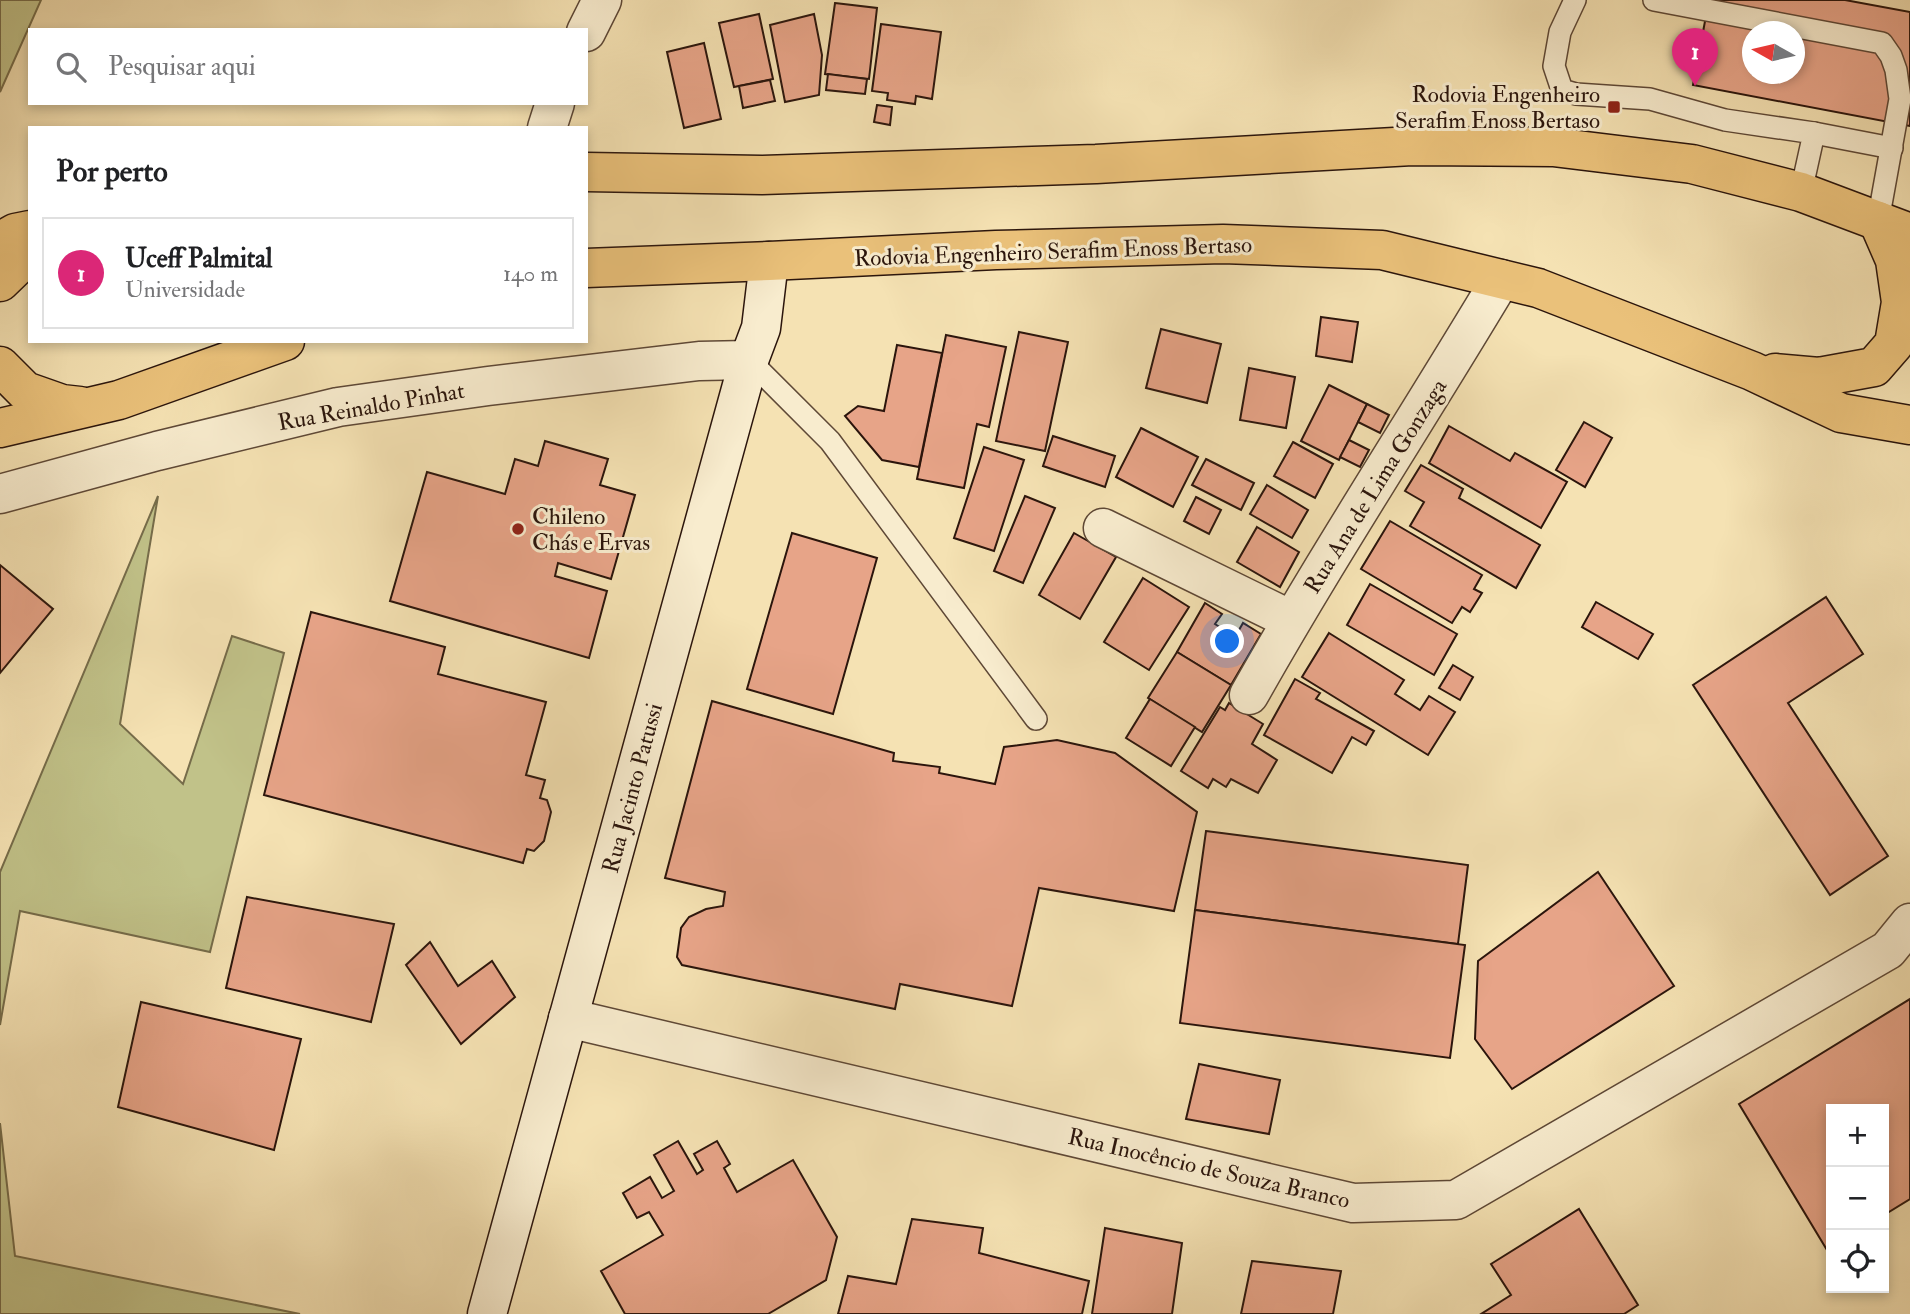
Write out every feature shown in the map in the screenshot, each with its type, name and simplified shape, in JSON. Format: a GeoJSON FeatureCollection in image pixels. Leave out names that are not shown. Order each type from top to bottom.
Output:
{"type":"FeatureCollection","features":[{"type":"Feature","properties":{"kind":"main road"},"geometry":{"type":"LineString","coordinates":[[588,172],[776,175],[1096,164],[1398,147],[1553,147],[1692,164],[1801,192],[1894,227],[1901,302],[1894,344],[1874,367],[1819,377],[1752,371]]}},
{"type":"Feature","properties":{"kind":"main road"},"geometry":{"type":"LineString","coordinates":[[0,242],[15,233],[28,230]]}},
{"type":"Feature","properties":{"kind":"main road","name":"Rodovia Engenheiro Serafim Enoss Bertaso"},"geometry":{"type":"LineString","coordinates":[[588,268],[996,250],[1223,244],[1382,250],[1538,288],[1752,371],[1841,413],[1910,425]]}},
{"type":"Feature","properties":{"kind":"main road"},"geometry":{"type":"LineString","coordinates":[[0,282],[28,255]]}},
{"type":"Feature","properties":{"kind":"main road"},"geometry":{"type":"LineString","coordinates":[[0,428],[119,400],[279,343]]}},
{"type":"Feature","properties":{"kind":"main road"},"geometry":{"type":"LineString","coordinates":[[0,366],[25,391],[62,404],[91,407]]}},
{"type":"Feature","properties":{"kind":"street"},"geometry":{"type":"LineString","coordinates":[[588,28],[602,0]]}},
{"type":"Feature","properties":{"kind":"street"},"geometry":{"type":"LineString","coordinates":[[548,126],[554,105]]}},
{"type":"Feature","properties":{"kind":"street","name":"Rua Jacinto Patussi"},"geometry":{"type":"LineString","coordinates":[[487,1314],[761,328],[769,261]]}},
{"type":"Feature","properties":{"kind":"street","name":"Rua Ana de Lima Gonzaga"},"geometry":{"type":"LineString","coordinates":[[1249,695],[1291,620],[1502,279]]}},
{"type":"Feature","properties":{"kind":"street","name":"Rua Reinaldo Pinhat"},"geometry":{"type":"LineString","coordinates":[[0,494],[157,451],[338,407],[699,361],[750,360]]}},
{"type":"Feature","properties":{"kind":"street"},"geometry":{"type":"LineString","coordinates":[[1841,413],[1910,446]]}},
{"type":"Feature","properties":{"kind":"street"},"geometry":{"type":"LineString","coordinates":[[1103,528],[1291,620]]}},
{"type":"Feature","properties":{"kind":"street","name":"Rua Inocêncio de Souza Branco"},"geometry":{"type":"LineString","coordinates":[[568,1018],[1353,1203],[1456,1200],[1888,950],[1910,923]]}},
{"type":"Feature","properties":{"kind":"lane"},"geometry":{"type":"LineString","coordinates":[[1575,0],[1560,32],[1554,66],[1562,90],[1576,94],[1650,99],[1726,120],[1892,148]]}},
{"type":"Feature","properties":{"kind":"lane"},"geometry":{"type":"LineString","coordinates":[[1654,0],[1882,43],[1896,70],[1900,100],[1892,148],[1894,227]]}},
{"type":"Feature","properties":{"kind":"lane"},"geometry":{"type":"LineString","coordinates":[[1801,192],[1814,133]]}},
{"type":"Feature","properties":{"kind":"lane"},"geometry":{"type":"LineString","coordinates":[[750,360],[830,441],[1036,719]]}},
{"type":"Feature","properties":{"kind":"green space"},"geometry":{"type":"Polygon","coordinates":[[[0,0],[41,0],[28,28],[0,92],[0,0]]]}},
{"type":"Feature","properties":{"kind":"green space"},"geometry":{"type":"Polygon","coordinates":[[[158,496],[120,724],[183,784],[232,636],[284,653],[210,952],[20,911],[0,1025],[0,872],[158,496]]]}},
{"type":"Feature","properties":{"kind":"green space"},"geometry":{"type":"Polygon","coordinates":[[[0,1123],[15,1256],[300,1314],[0,1314],[0,1123]]]}},
{"type":"Feature","properties":{"kind":"building"},"geometry":{"type":"Polygon","coordinates":[[[1709,0],[1845,0],[1910,12],[1910,126],[1693,85],[1709,0]]]}},
{"type":"Feature","properties":{"kind":"building"},"geometry":{"type":"Polygon","coordinates":[[[835,3],[877,8],[869,79],[825,74],[835,3]]]}},
{"type":"Feature","properties":{"kind":"building"},"geometry":{"type":"Polygon","coordinates":[[[759,14],[773,79],[734,87],[719,23],[759,14]]]}},
{"type":"Feature","properties":{"kind":"building"},"geometry":{"type":"Polygon","coordinates":[[[814,14],[822,55],[819,95],[785,102],[770,25],[814,14]]]}},
{"type":"Feature","properties":{"kind":"building"},"geometry":{"type":"Polygon","coordinates":[[[881,24],[941,32],[932,99],[916,96],[915,104],[887,100],[888,93],[872,91],[881,24]]]}},
{"type":"Feature","properties":{"kind":"building"},"geometry":{"type":"Polygon","coordinates":[[[704,43],[721,119],[684,128],[667,52],[704,43]]]}},
{"type":"Feature","properties":{"kind":"building"},"geometry":{"type":"Polygon","coordinates":[[[828,74],[867,79],[865,94],[826,90],[828,74]]]}},
{"type":"Feature","properties":{"kind":"building"},"geometry":{"type":"Polygon","coordinates":[[[770,80],[775,101],[743,108],[739,86],[770,80]]]}},
{"type":"Feature","properties":{"kind":"building"},"geometry":{"type":"Polygon","coordinates":[[[877,105],[892,107],[890,125],[874,122],[877,105]]]}},
{"type":"Feature","properties":{"kind":"building"},"geometry":{"type":"Polygon","coordinates":[[[1321,317],[1358,322],[1352,362],[1316,356],[1321,317]]]}},
{"type":"Feature","properties":{"kind":"building"},"geometry":{"type":"Polygon","coordinates":[[[1161,329],[1221,344],[1207,403],[1146,388],[1161,329]]]}},
{"type":"Feature","properties":{"kind":"building"},"geometry":{"type":"Polygon","coordinates":[[[1019,332],[1068,342],[1045,451],[996,441],[1019,332]]]}},
{"type":"Feature","properties":{"kind":"building"},"geometry":{"type":"Polygon","coordinates":[[[946,335],[1006,347],[989,427],[977,424],[964,488],[917,479],[946,335]]]}},
{"type":"Feature","properties":{"kind":"building"},"geometry":{"type":"Polygon","coordinates":[[[897,345],[942,353],[919,467],[882,460],[845,416],[858,406],[884,411],[897,345]]]}},
{"type":"Feature","properties":{"kind":"building"},"geometry":{"type":"Polygon","coordinates":[[[1249,368],[1295,377],[1286,428],[1240,420],[1249,368]]]}},
{"type":"Feature","properties":{"kind":"building"},"geometry":{"type":"Polygon","coordinates":[[[1329,385],[1367,404],[1339,460],[1301,441],[1329,385]]]}},
{"type":"Feature","properties":{"kind":"building"},"geometry":{"type":"Polygon","coordinates":[[[1367,404],[1389,415],[1380,433],[1358,422],[1367,404]]]}},
{"type":"Feature","properties":{"kind":"building"},"geometry":{"type":"Polygon","coordinates":[[[1584,422],[1612,438],[1585,487],[1556,470],[1584,422]]]}},
{"type":"Feature","properties":{"kind":"building"},"geometry":{"type":"Polygon","coordinates":[[[1449,426],[1510,461],[1515,453],[1567,482],[1541,528],[1429,463],[1449,426]]]}},
{"type":"Feature","properties":{"kind":"building"},"geometry":{"type":"Polygon","coordinates":[[[1141,428],[1198,457],[1173,507],[1116,477],[1141,428]]]}},
{"type":"Feature","properties":{"kind":"building"},"geometry":{"type":"Polygon","coordinates":[[[1053,436],[1115,456],[1105,487],[1043,466],[1053,436]]]}},
{"type":"Feature","properties":{"kind":"building"},"geometry":{"type":"Polygon","coordinates":[[[1349,440],[1369,450],[1360,467],[1340,457],[1349,440]]]}},
{"type":"Feature","properties":{"kind":"building","name":"Chileno Chás e Ervas"},"geometry":{"type":"Polygon","coordinates":[[[545,441],[608,459],[600,485],[635,495],[611,579],[558,563],[555,576],[607,591],[589,658],[390,601],[427,472],[505,494],[515,459],[538,466],[545,441]]]}},
{"type":"Feature","properties":{"kind":"building"},"geometry":{"type":"Polygon","coordinates":[[[1293,442],[1333,464],[1315,498],[1274,476],[1293,442]]]}},
{"type":"Feature","properties":{"kind":"building"},"geometry":{"type":"Polygon","coordinates":[[[984,447],[1024,460],[994,551],[954,538],[984,447]]]}},
{"type":"Feature","properties":{"kind":"building"},"geometry":{"type":"Polygon","coordinates":[[[1206,459],[1254,483],[1241,510],[1192,485],[1206,459]]]}},
{"type":"Feature","properties":{"kind":"building"},"geometry":{"type":"Polygon","coordinates":[[[1421,465],[1463,489],[1459,498],[1540,545],[1516,588],[1410,526],[1424,502],[1405,491],[1421,465]]]}},
{"type":"Feature","properties":{"kind":"building"},"geometry":{"type":"Polygon","coordinates":[[[1267,485],[1308,510],[1292,538],[1250,514],[1267,485]]]}},
{"type":"Feature","properties":{"kind":"building"},"geometry":{"type":"Polygon","coordinates":[[[1025,496],[1055,508],[1023,583],[994,571],[1025,496]]]}},
{"type":"Feature","properties":{"kind":"building"},"geometry":{"type":"Polygon","coordinates":[[[1196,497],[1221,510],[1209,534],[1184,521],[1196,497]]]}},
{"type":"Feature","properties":{"kind":"building"},"geometry":{"type":"Polygon","coordinates":[[[1390,521],[1482,575],[1474,589],[1482,593],[1470,612],[1462,607],[1452,623],[1361,569],[1390,521]]]}},
{"type":"Feature","properties":{"kind":"building"},"geometry":{"type":"Polygon","coordinates":[[[1257,527],[1299,552],[1280,587],[1237,562],[1257,527]]]}},
{"type":"Feature","properties":{"kind":"building"},"geometry":{"type":"Polygon","coordinates":[[[792,533],[877,558],[833,714],[747,689],[792,533]]]}},
{"type":"Feature","properties":{"kind":"building"},"geometry":{"type":"Polygon","coordinates":[[[1074,533],[1116,557],[1080,619],[1039,595],[1074,533]]]}},
{"type":"Feature","properties":{"kind":"building"},"geometry":{"type":"Polygon","coordinates":[[[0,565],[53,609],[0,673],[0,565]]]}},
{"type":"Feature","properties":{"kind":"building"},"geometry":{"type":"Polygon","coordinates":[[[1143,578],[1189,607],[1149,670],[1104,642],[1143,578]]]}},
{"type":"Feature","properties":{"kind":"building"},"geometry":{"type":"Polygon","coordinates":[[[1370,584],[1457,634],[1434,675],[1347,625],[1370,584]]]}},
{"type":"Feature","properties":{"kind":"building"},"geometry":{"type":"Polygon","coordinates":[[[1826,597],[1863,654],[1788,703],[1888,856],[1830,895],[1693,685],[1826,597]]]}},
{"type":"Feature","properties":{"kind":"building"},"geometry":{"type":"Polygon","coordinates":[[[1596,602],[1653,634],[1638,659],[1582,627],[1596,602]]]}},
{"type":"Feature","properties":{"kind":"building"},"geometry":{"type":"Polygon","coordinates":[[[1205,603],[1222,614],[1215,624],[1235,637],[1243,623],[1261,634],[1231,685],[1177,652],[1205,603]]]}},
{"type":"Feature","properties":{"kind":"building"},"geometry":{"type":"Polygon","coordinates":[[[311,612],[445,647],[438,674],[546,702],[526,775],[545,780],[540,798],[547,800],[551,812],[544,841],[534,851],[527,849],[523,863],[264,795],[311,612]]]}},
{"type":"Feature","properties":{"kind":"building"},"geometry":{"type":"Polygon","coordinates":[[[1329,633],[1404,680],[1395,694],[1420,710],[1429,696],[1455,712],[1428,755],[1302,677],[1329,633]]]}},
{"type":"Feature","properties":{"kind":"building"},"geometry":{"type":"Polygon","coordinates":[[[1177,652],[1231,685],[1202,732],[1148,698],[1177,652]]]}},
{"type":"Feature","properties":{"kind":"building"},"geometry":{"type":"Polygon","coordinates":[[[1453,665],[1473,677],[1460,700],[1439,688],[1453,665]]]}},
{"type":"Feature","properties":{"kind":"building"},"geometry":{"type":"Polygon","coordinates":[[[1295,679],[1320,693],[1316,699],[1374,731],[1366,745],[1352,737],[1332,773],[1264,735],[1295,679]]]}},
{"type":"Feature","properties":{"kind":"building"},"geometry":{"type":"Polygon","coordinates":[[[1150,699],[1195,727],[1171,766],[1126,738],[1150,699]]]}},
{"type":"Feature","properties":{"kind":"building"},"geometry":{"type":"Polygon","coordinates":[[[712,701],[894,753],[893,761],[940,767],[939,773],[995,784],[1004,747],[1057,740],[1115,753],[1197,812],[1174,911],[1039,888],[1012,1006],[900,984],[895,1009],[682,965],[677,957],[681,928],[689,917],[706,909],[723,906],[725,892],[665,878],[712,701]]]}},
{"type":"Feature","properties":{"kind":"building"},"geometry":{"type":"Polygon","coordinates":[[[1229,703],[1263,724],[1252,744],[1277,760],[1258,793],[1231,779],[1226,787],[1213,779],[1208,788],[1181,771],[1220,707],[1225,710],[1229,703]]]}},
{"type":"Feature","properties":{"kind":"building"},"geometry":{"type":"Polygon","coordinates":[[[1206,831],[1468,865],[1458,944],[1195,910],[1206,831]]]}},
{"type":"Feature","properties":{"kind":"building"},"geometry":{"type":"Polygon","coordinates":[[[1598,872],[1674,986],[1512,1089],[1475,1039],[1478,961],[1598,872]]]}},
{"type":"Feature","properties":{"kind":"building"},"geometry":{"type":"Polygon","coordinates":[[[247,897],[394,924],[371,1022],[226,988],[247,897]]]}},
{"type":"Feature","properties":{"kind":"building"},"geometry":{"type":"Polygon","coordinates":[[[1195,910],[1465,945],[1450,1058],[1180,1023],[1195,910]]]}},
{"type":"Feature","properties":{"kind":"building"},"geometry":{"type":"Polygon","coordinates":[[[430,942],[458,986],[492,961],[515,997],[461,1044],[406,965],[430,942]]]}},
{"type":"Feature","properties":{"kind":"building"},"geometry":{"type":"Polygon","coordinates":[[[1910,999],[1910,1199],[1889,1212],[1889,1104],[1826,1104],[1826,1248],[1739,1104],[1910,999]]]}},
{"type":"Feature","properties":{"kind":"building"},"geometry":{"type":"Polygon","coordinates":[[[141,1002],[301,1039],[274,1150],[118,1107],[141,1002]]]}},
{"type":"Feature","properties":{"kind":"building"},"geometry":{"type":"Polygon","coordinates":[[[1199,1064],[1280,1080],[1269,1134],[1186,1119],[1199,1064]]]}},
{"type":"Feature","properties":{"kind":"building"},"geometry":{"type":"Polygon","coordinates":[[[678,1141],[697,1174],[703,1170],[694,1154],[717,1141],[730,1164],[724,1168],[737,1192],[793,1160],[837,1237],[826,1280],[768,1314],[625,1314],[601,1271],[663,1235],[649,1212],[637,1218],[623,1193],[650,1177],[662,1198],[674,1191],[654,1155],[678,1141]]]}},
{"type":"Feature","properties":{"kind":"building"},"geometry":{"type":"Polygon","coordinates":[[[1579,1209],[1638,1305],[1624,1314],[1481,1314],[1511,1295],[1491,1264],[1579,1209]]]}},
{"type":"Feature","properties":{"kind":"building"},"geometry":{"type":"Polygon","coordinates":[[[912,1219],[983,1228],[979,1253],[1089,1281],[1082,1314],[838,1314],[848,1276],[896,1284],[912,1219]]]}},
{"type":"Feature","properties":{"kind":"building"},"geometry":{"type":"Polygon","coordinates":[[[1105,1228],[1182,1243],[1172,1314],[1092,1314],[1105,1228]]]}},
{"type":"Feature","properties":{"kind":"building"},"geometry":{"type":"Polygon","coordinates":[[[1252,1261],[1341,1271],[1333,1314],[1241,1314],[1252,1261]]]}},
{"type":"Feature","properties":{"kind":"place","name":"Uceff Palmital"},"geometry":{"type":"Point","coordinates":[1695,86]}},
{"type":"Feature","properties":{"kind":"place","name":"Rodovia Engenheiro Serafim Enoss Bertaso"},"geometry":{"type":"Point","coordinates":[1614,107]}},
{"type":"Feature","properties":{"kind":"place","name":"Chileno Chás e Ervas"},"geometry":{"type":"Point","coordinates":[518,529]}}]}
